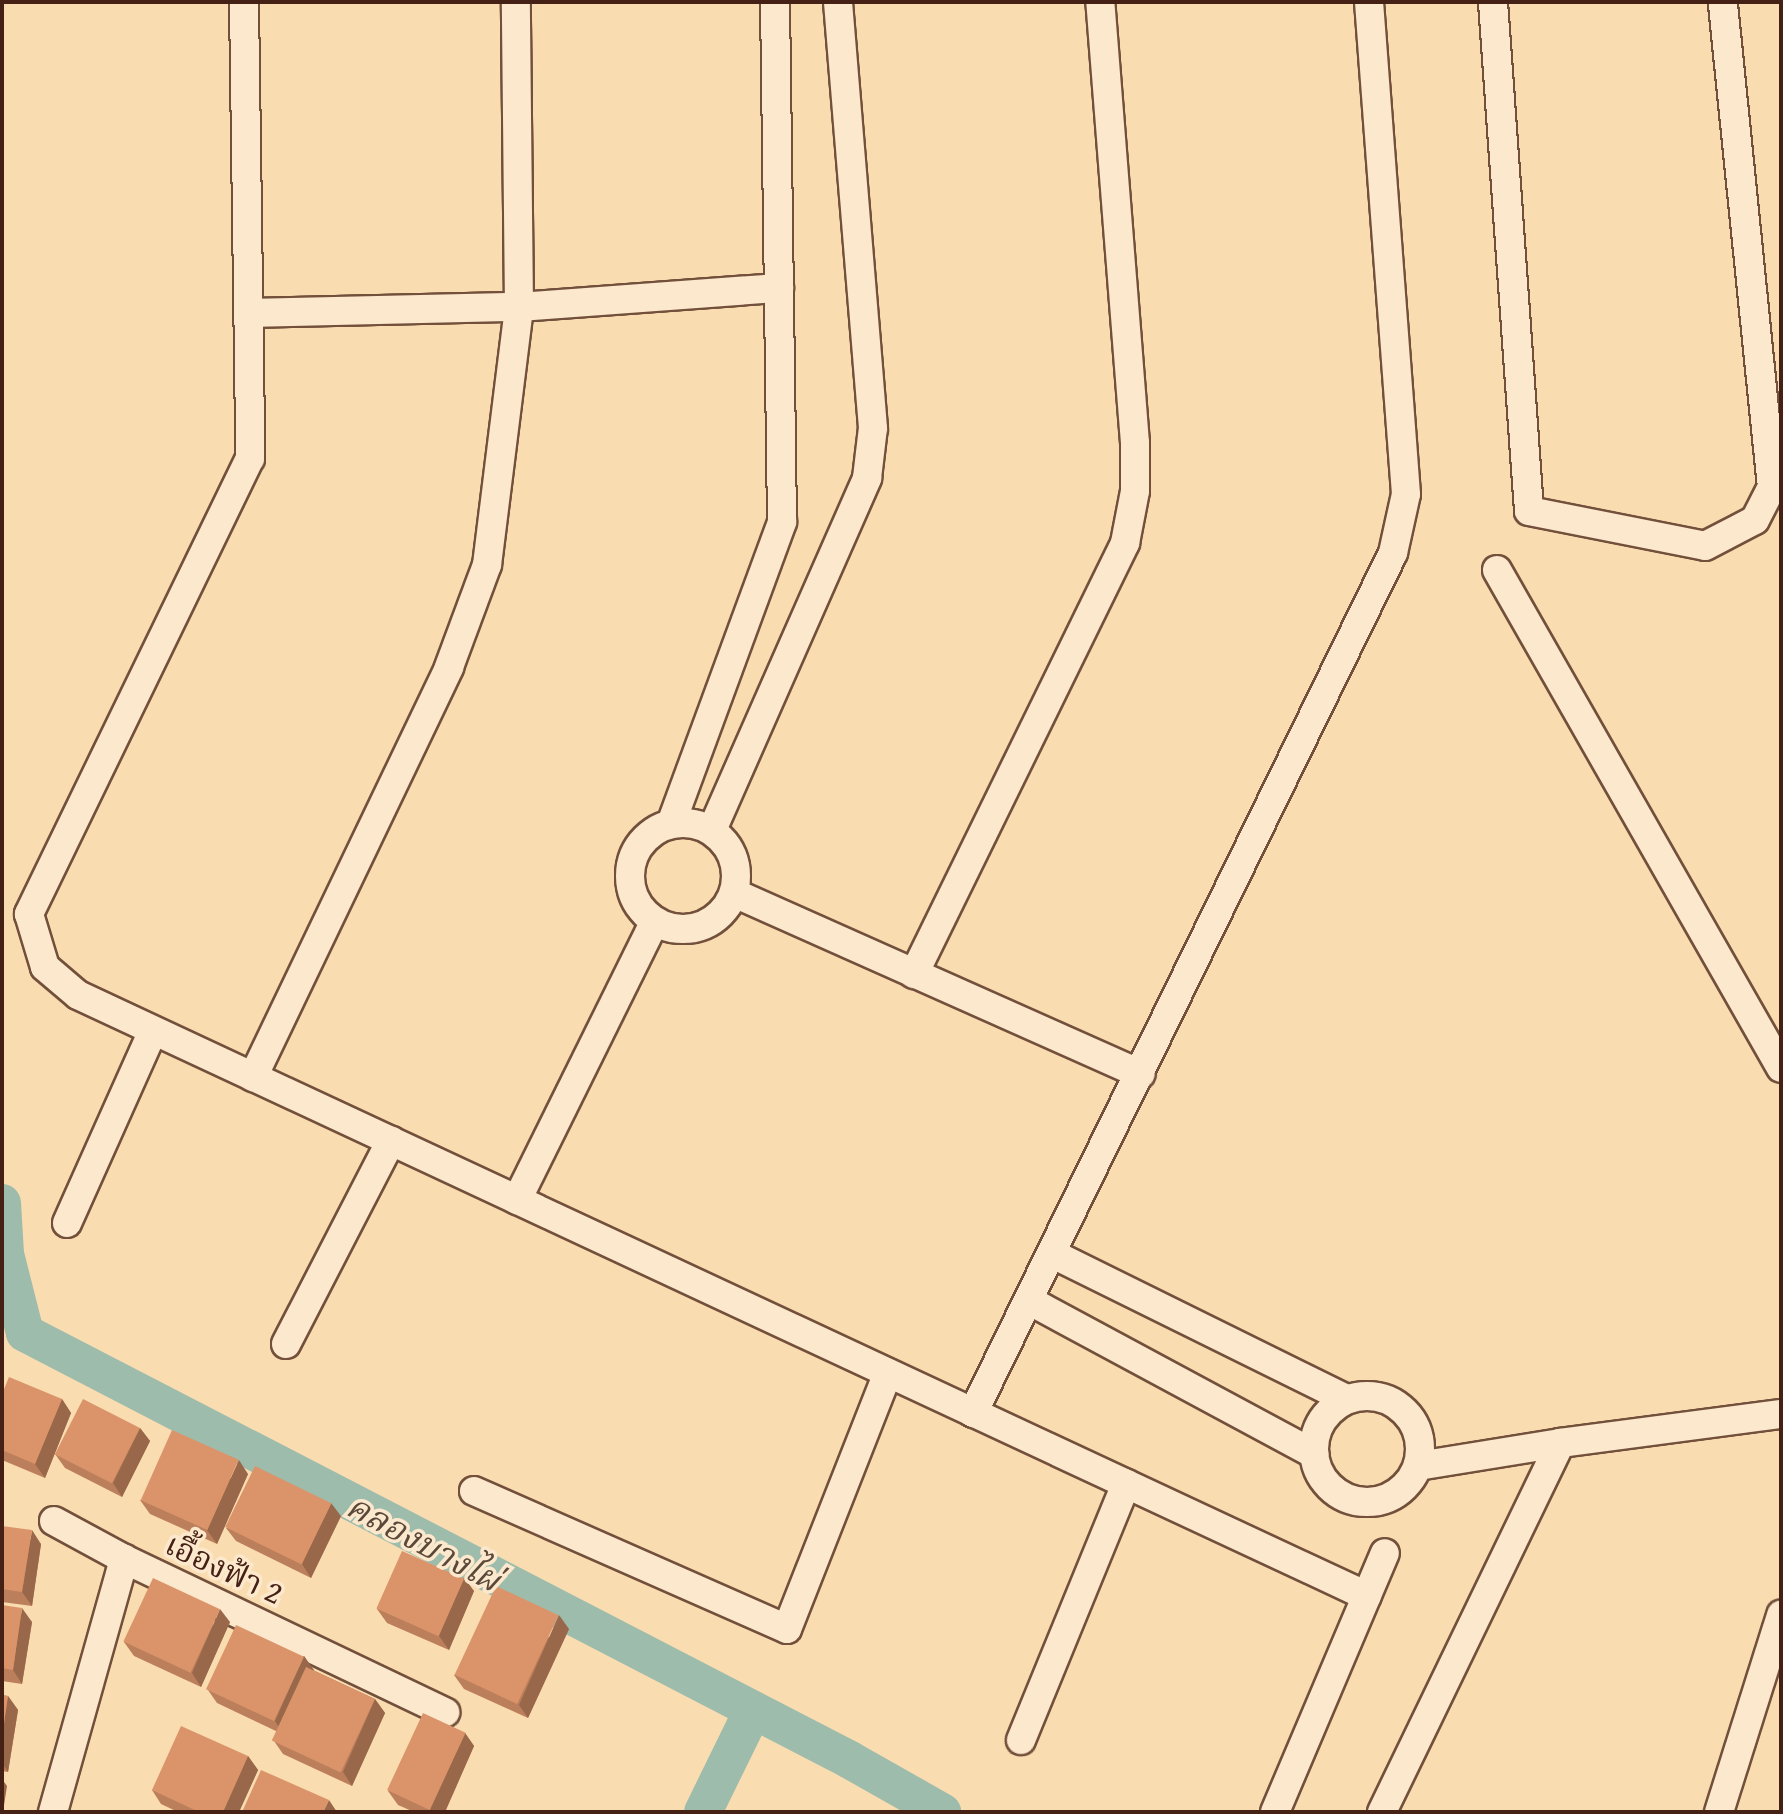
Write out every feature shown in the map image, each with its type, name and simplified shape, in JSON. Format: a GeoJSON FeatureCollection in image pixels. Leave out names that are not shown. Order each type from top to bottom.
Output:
{"type":"FeatureCollection","features":[{"type":"Feature","properties":{"kind":"street"},"geometry":{"type":"LineString","coordinates":[[244,2],[250,458],[29,914],[45,967],[78,995],[153,1031],[1367,1596]]}},
{"type":"Feature","properties":{"kind":"street"},"geometry":{"type":"LineString","coordinates":[[253,1077],[449,667],[487,565],[519,307],[516,2]]}},
{"type":"Feature","properties":{"kind":"street"},"geometry":{"type":"LineString","coordinates":[[671,824],[782,522],[775,2]]}},
{"type":"Feature","properties":{"kind":"street"},"geometry":{"type":"LineString","coordinates":[[712,830],[867,478],[873,428],[838,2]]}},
{"type":"Feature","properties":{"kind":"street"},"geometry":{"type":"LineString","coordinates":[[914,974],[1125,543],[1135,491],[1135,443],[1100,2]]}},
{"type":"Feature","properties":{"kind":"street"},"geometry":{"type":"LineString","coordinates":[[973,1413],[1393,553],[1406,494],[1369,2]]}},
{"type":"Feature","properties":{"kind":"street"},"geometry":{"type":"LineString","coordinates":[[1493,2],[1529,511],[1705,546],[1755,520],[1772,487],[1723,2]]}},
{"type":"Feature","properties":{"kind":"street"},"geometry":{"type":"LineString","coordinates":[[248,313],[519,307],[779,288]]}},
{"type":"Feature","properties":{"kind":"street"},"geometry":{"type":"LineString","coordinates":[[1497,570],[1781,1068]]}},
{"type":"Feature","properties":{"kind":"street"},"geometry":{"type":"LineString","coordinates":[[685,822],[712,830],[734,858],[734,893],[715,919],[701,927],[670,928],[655,921],[633,894],[630,876],[642,842],[655,831],[671,824],[685,822]]}},
{"type":"Feature","properties":{"kind":"street"},"geometry":{"type":"LineString","coordinates":[[734,893],[1140,1074]]}},
{"type":"Feature","properties":{"kind":"street"},"geometry":{"type":"LineString","coordinates":[[517,1200],[655,921]]}},
{"type":"Feature","properties":{"kind":"street"},"geometry":{"type":"LineString","coordinates":[[67,1223],[153,1031]]}},
{"type":"Feature","properties":{"kind":"street"},"geometry":{"type":"LineString","coordinates":[[286,1344],[391,1141]]}},
{"type":"Feature","properties":{"kind":"street"},"geometry":{"type":"LineString","coordinates":[[1053,1254],[1347,1399]]}},
{"type":"Feature","properties":{"kind":"street"},"geometry":{"type":"LineString","coordinates":[[1030,1301],[1314,1454]]}},
{"type":"Feature","properties":{"kind":"street"},"geometry":{"type":"LineString","coordinates":[[474,1491],[787,1629],[888,1373]]}},
{"type":"Feature","properties":{"kind":"street"},"geometry":{"type":"LineString","coordinates":[[1364,1395],[1381,1397],[1397,1404],[1410,1416],[1419,1440],[1418,1466],[1397,1495],[1361,1503],[1344,1498],[1329,1487],[1318,1472],[1314,1454],[1315,1437],[1321,1421],[1347,1399],[1364,1395]]}},
{"type":"Feature","properties":{"kind":"street"},"geometry":{"type":"LineString","coordinates":[[1418,1466],[1560,1443],[1781,1414]]}},
{"type":"Feature","properties":{"kind":"street"},"geometry":{"type":"LineString","coordinates":[[1382,1812],[1560,1443]]}},
{"type":"Feature","properties":{"kind":"street"},"geometry":{"type":"LineString","coordinates":[[1021,1740],[1126,1484]]}},
{"type":"Feature","properties":{"kind":"street"},"geometry":{"type":"LineString","coordinates":[[54,1521],[124,1559]]}},
{"type":"Feature","properties":{"kind":"street"},"geometry":{"type":"LineString","coordinates":[[1275,1812],[1385,1553]]}},
{"type":"Feature","properties":{"kind":"street","name":"เอื้องฟ้า 2"},"geometry":{"type":"LineString","coordinates":[[53,1812],[124,1559],[445,1712]]}},
{"type":"Feature","properties":{"kind":"street"},"geometry":{"type":"LineString","coordinates":[[1719,1812],[1781,1615]]}},
{"type":"Feature","properties":{"kind":"building"},"geometry":{"type":"Polygon","coordinates":[[[9,1377],[62,1399],[35,1464],[2,1450],[2,1394],[9,1377]]]}},
{"type":"Feature","properties":{"kind":"building"},"geometry":{"type":"Polygon","coordinates":[[[83,1399],[140,1428],[112,1483],[55,1454],[83,1399]]]}},
{"type":"Feature","properties":{"kind":"building"},"geometry":{"type":"Polygon","coordinates":[[[172,1430],[239,1460],[207,1530],[141,1500],[172,1430]]]}},
{"type":"Feature","properties":{"kind":"building"},"geometry":{"type":"Polygon","coordinates":[[[255,1466],[331,1503],[302,1564],[225,1527],[255,1466]]]}},
{"type":"Feature","properties":{"kind":"building"},"geometry":{"type":"Polygon","coordinates":[[[2,1526],[32,1530],[22,1592],[2,1589],[2,1526]]]}},
{"type":"Feature","properties":{"kind":"building"},"geometry":{"type":"Polygon","coordinates":[[[402,1551],[464,1579],[438,1636],[376,1609],[402,1551]]]}},
{"type":"Feature","properties":{"kind":"building"},"geometry":{"type":"Polygon","coordinates":[[[153,1578],[220,1609],[190,1673],[123,1641],[153,1578]]]}},
{"type":"Feature","properties":{"kind":"building"},"geometry":{"type":"Polygon","coordinates":[[[496,1586],[559,1615],[517,1704],[455,1675],[496,1586]]]}},
{"type":"Feature","properties":{"kind":"building"},"geometry":{"type":"Polygon","coordinates":[[[2,1605],[22,1608],[13,1670],[2,1668],[2,1605]]]}},
{"type":"Feature","properties":{"kind":"building"},"geometry":{"type":"Polygon","coordinates":[[[236,1625],[304,1657],[274,1721],[206,1689],[236,1625]]]}},
{"type":"Feature","properties":{"kind":"building"},"geometry":{"type":"Polygon","coordinates":[[[306,1667],[375,1699],[341,1773],[272,1740],[306,1667]]]}},
{"type":"Feature","properties":{"kind":"building"},"geometry":{"type":"Polygon","coordinates":[[[2,1695],[8,1696],[2,1737],[2,1695]]]}},
{"type":"Feature","properties":{"kind":"building"},"geometry":{"type":"Polygon","coordinates":[[[423,1713],[466,1733],[430,1810],[387,1790],[423,1713]]]}},
{"type":"Feature","properties":{"kind":"building"},"geometry":{"type":"Polygon","coordinates":[[[181,1726],[248,1756],[223,1812],[199,1812],[152,1790],[181,1726]]]}},
{"type":"Feature","properties":{"kind":"building"},"geometry":{"type":"Polygon","coordinates":[[[261,1770],[329,1800],[323,1812],[242,1812],[261,1770]]]}},
{"type":"Feature","properties":{"kind":"waterway","name":"คลองบางไผ่"},"geometry":{"type":"LineString","coordinates":[[2,1203],[5,1254],[25,1333],[850,1760],[942,1812]]}},
{"type":"Feature","properties":{"kind":"waterway"},"geometry":{"type":"LineString","coordinates":[[703,1812],[752,1712]]}}]}
